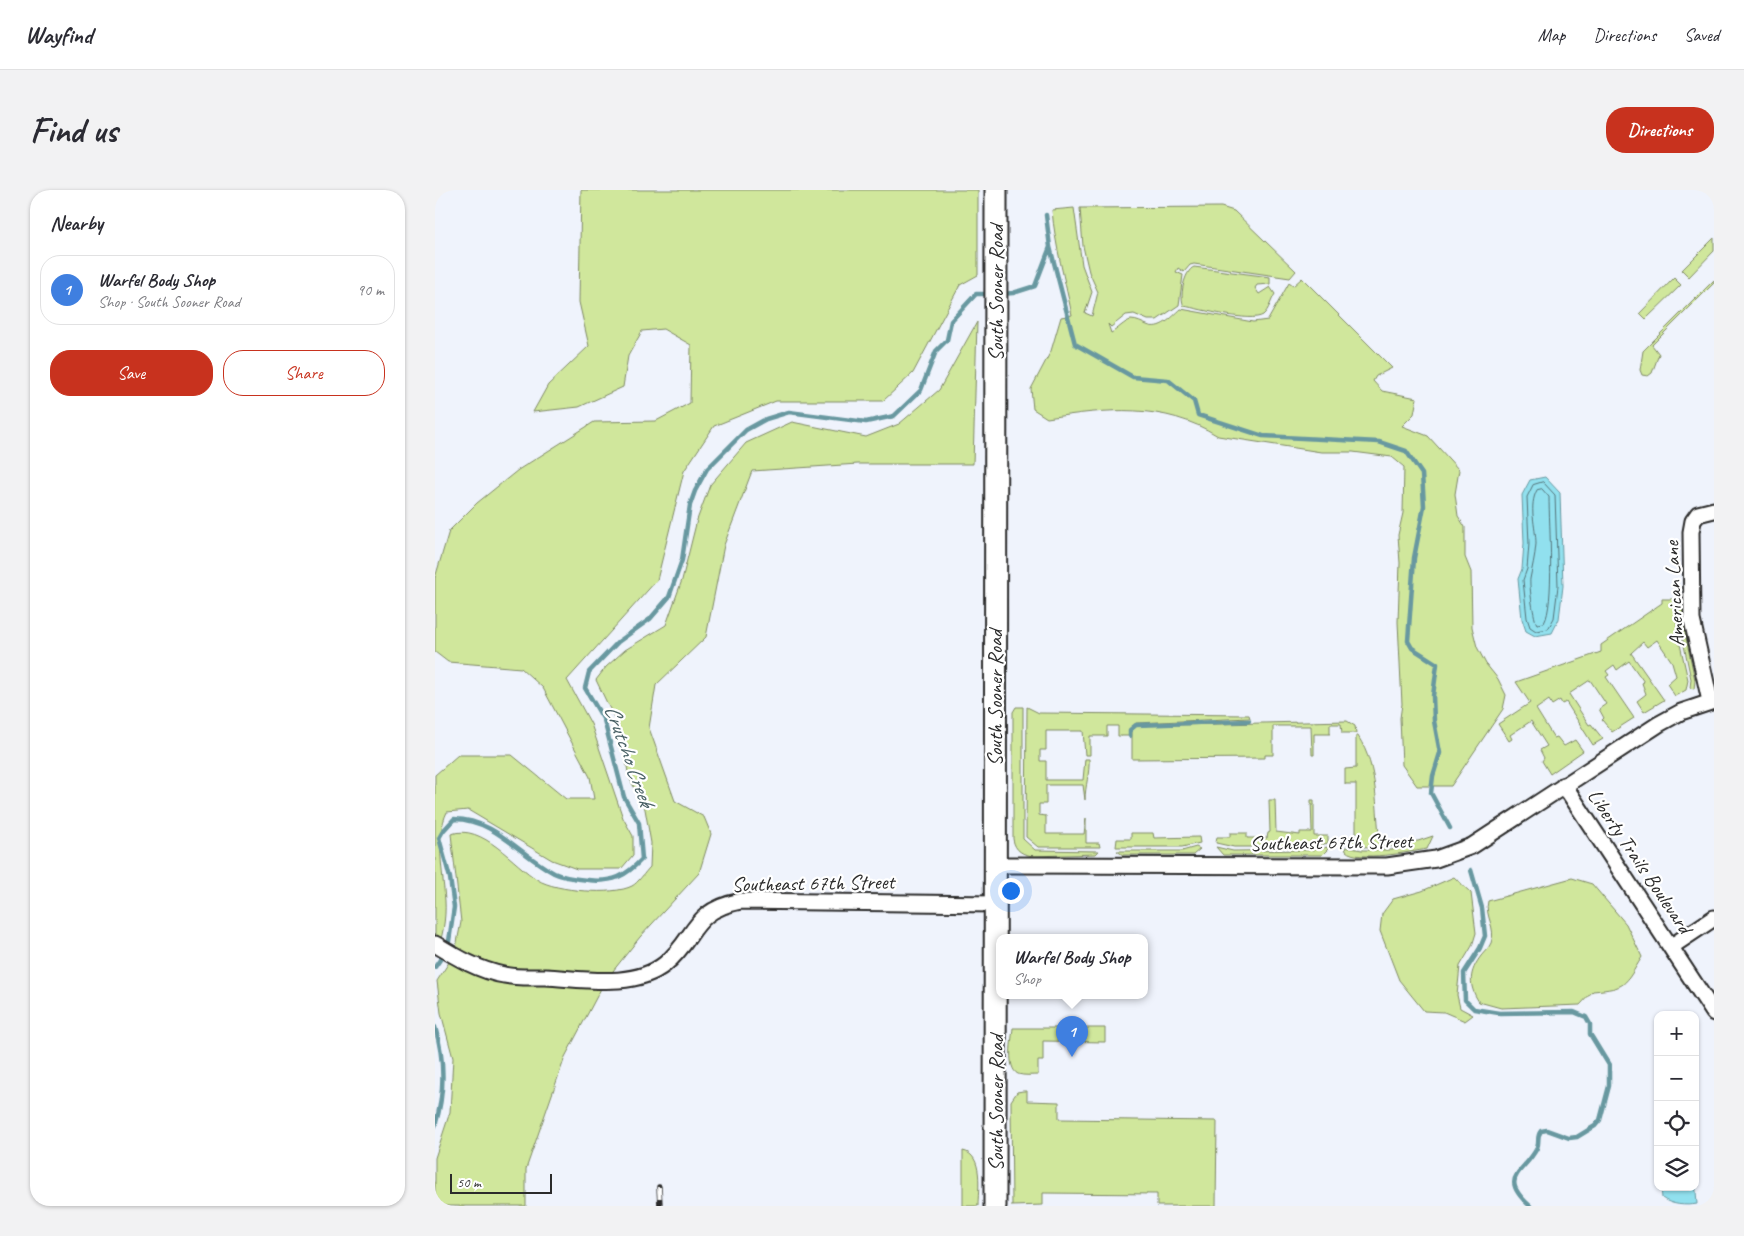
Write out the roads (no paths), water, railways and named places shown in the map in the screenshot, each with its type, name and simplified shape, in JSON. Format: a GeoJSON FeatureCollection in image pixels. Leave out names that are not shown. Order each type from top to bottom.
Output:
{"type":"FeatureCollection","features":[{"type":"Feature","properties":{"kind":"main road","name":"South Sooner Road"},"geometry":{"type":"LineString","coordinates":[[995,1206],[996,190]]}},
{"type":"Feature","properties":{"kind":"street","name":"American Lane"},"geometry":{"type":"LineString","coordinates":[[1712,701],[1692,620],[1691,532],[1693,520],[1698,514],[1714,510]]}},
{"type":"Feature","properties":{"kind":"street","name":"Southeast 67th Street"},"geometry":{"type":"LineString","coordinates":[[996,865],[1407,864],[1436,859],[1472,846],[1659,724],[1681,712],[1712,701]]}},
{"type":"Feature","properties":{"kind":"street","name":"Liberty Trails Boulevard"},"geometry":{"type":"LineString","coordinates":[[1564,785],[1672,946],[1714,1013]]}},
{"type":"Feature","properties":{"kind":"street","name":"Southeast 67th Street"},"geometry":{"type":"LineString","coordinates":[[435,944],[454,955],[504,975],[613,980],[647,974],[663,965],[676,953],[693,928],[709,912],[724,904],[741,901],[996,904]]}},
{"type":"Feature","properties":{"kind":"street"},"geometry":{"type":"LineString","coordinates":[[1672,946],[1714,918]]}},
{"type":"Feature","properties":{"kind":"water"},"geometry":{"type":"Polygon","coordinates":[[[1545,477],[1560,493],[1563,586],[1559,619],[1552,633],[1535,636],[1526,631],[1522,619],[1518,579],[1522,569],[1524,543],[1522,495],[1530,480],[1545,477]]]}},
{"type":"Feature","properties":{"kind":"water"},"geometry":{"type":"Polygon","coordinates":[[[1661,1191],[1696,1191],[1697,1204],[1679,1204],[1662,1198],[1661,1191]]]}},
{"type":"Feature","properties":{"kind":"waterway"},"geometry":{"type":"LineString","coordinates":[[1046,215],[1050,247],[1075,344],[1133,377],[1168,380],[1194,401],[1198,415],[1263,436],[1379,442],[1406,451],[1422,474],[1424,506],[1414,558],[1408,641],[1412,648],[1437,664],[1433,696],[1434,721],[1440,753],[1433,776],[1431,793],[1450,828]]}},
{"type":"Feature","properties":{"kind":"waterway","name":"Crutcho Creek"},"geometry":{"type":"LineString","coordinates":[[1002,294],[1013,293],[1035,286],[1050,247]]}},
{"type":"Feature","properties":{"kind":"waterway","name":"Crutcho Creek"},"geometry":{"type":"LineString","coordinates":[[435,967],[448,948],[454,907],[450,878],[439,838],[454,819],[482,825],[494,831],[542,866],[566,877],[597,881],[612,879],[624,874],[642,859],[639,823],[624,797],[604,720],[585,688],[589,672],[618,642],[650,619],[669,597],[682,560],[690,505],[707,469],[746,430],[766,419],[789,412],[866,422],[894,416],[921,390],[936,351],[947,340],[951,321],[976,294],[989,294]]}},
{"type":"Feature","properties":{"kind":"waterway"},"geometry":{"type":"LineString","coordinates":[[1130,736],[1130,730],[1136,725],[1249,721]]}},
{"type":"Feature","properties":{"kind":"waterway"},"geometry":{"type":"LineString","coordinates":[[1471,870],[1482,908],[1485,936],[1480,948],[1464,973],[1465,1000],[1474,1009],[1499,1013],[1574,1012],[1586,1017],[1590,1024],[1590,1034],[1609,1065],[1609,1086],[1600,1120],[1595,1126],[1577,1137],[1569,1138],[1547,1130],[1541,1131],[1538,1137],[1537,1148],[1514,1181],[1515,1188],[1520,1196],[1530,1206]]}},
{"type":"Feature","properties":{"kind":"waterway","name":"Crutcho Creek"},"geometry":{"type":"LineString","coordinates":[[435,1027],[441,1052],[443,1076],[441,1101],[435,1126]]}},
{"type":"Feature","properties":{"kind":"railway"},"geometry":{"type":"LineString","coordinates":[[659,1187],[660,1206]]}},
{"type":"Feature","properties":{"kind":"place","name":"Warfel Body Shop"},"geometry":{"type":"Point","coordinates":[1072,1057]}}]}
